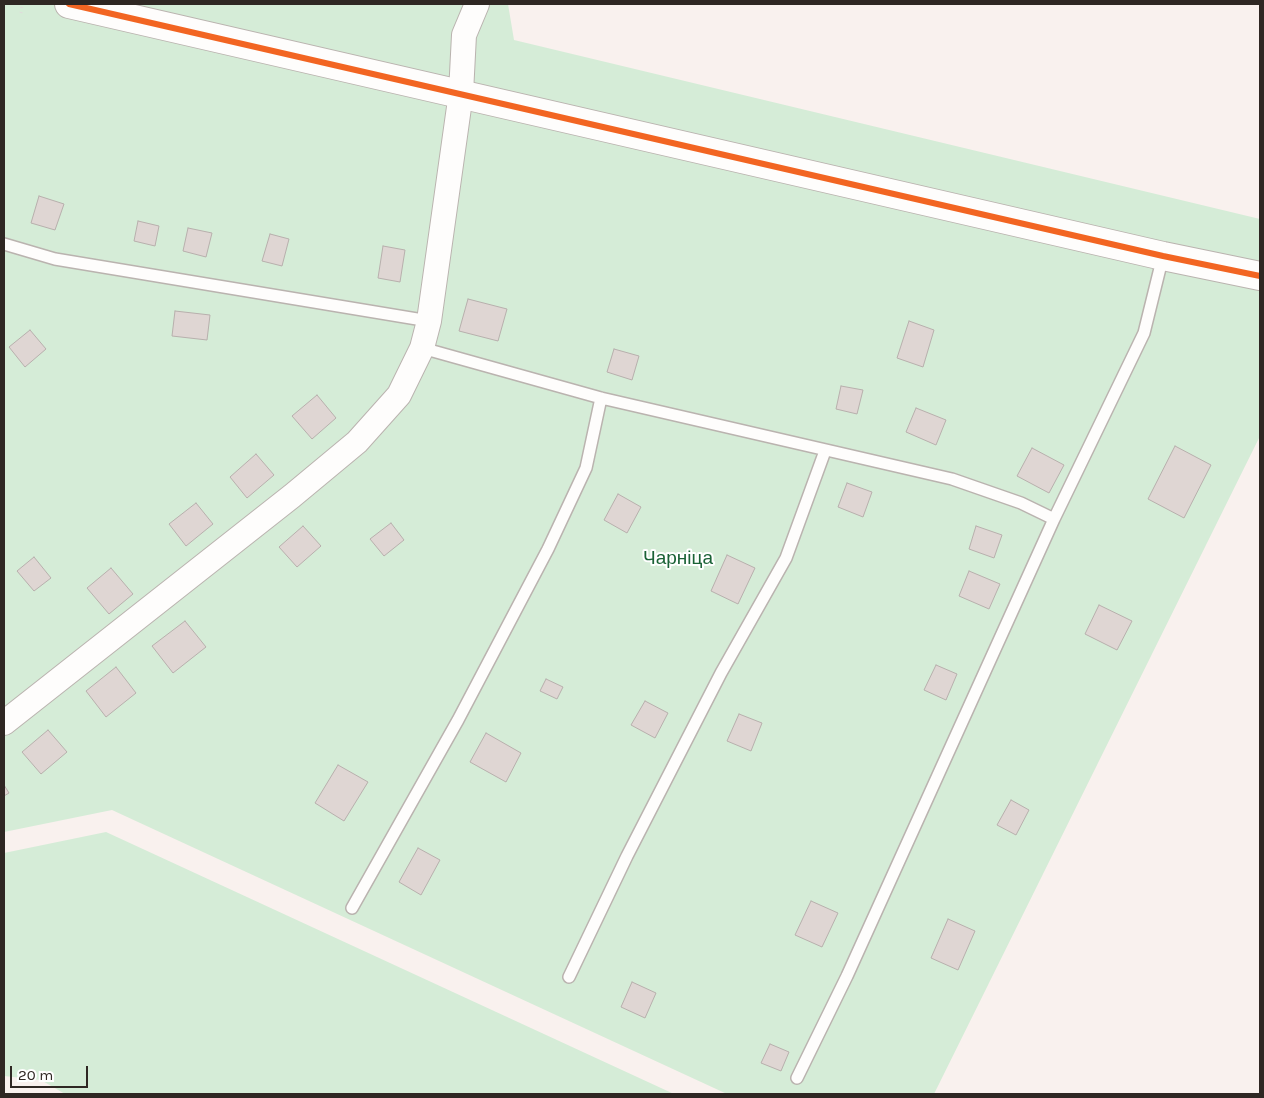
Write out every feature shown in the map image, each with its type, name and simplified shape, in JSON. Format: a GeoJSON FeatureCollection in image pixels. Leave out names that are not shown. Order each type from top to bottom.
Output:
{"type":"FeatureCollection","features":[{"type":"Feature","properties":{"kind":"main road"},"geometry":{"type":"LineString","coordinates":[[70,4],[1163,256],[1260,276]]}},
{"type":"Feature","properties":{"kind":"street"},"geometry":{"type":"LineString","coordinates":[[4,724],[292,496],[357,442],[399,395],[422,348],[429,321],[461,93],[464,35],[477,4]]}},
{"type":"Feature","properties":{"kind":"lane"},"geometry":{"type":"LineString","coordinates":[[4,244],[55,259],[429,321]]}},
{"type":"Feature","properties":{"kind":"lane"},"geometry":{"type":"LineString","coordinates":[[797,1078],[847,976],[1054,519],[1144,333],[1163,256]]}},
{"type":"Feature","properties":{"kind":"lane"},"geometry":{"type":"LineString","coordinates":[[422,348],[600,398],[952,480],[1021,503],[1054,519]]}},
{"type":"Feature","properties":{"kind":"lane"},"geometry":{"type":"LineString","coordinates":[[352,908],[458,720],[548,549],[586,468],[600,398]]}},
{"type":"Feature","properties":{"kind":"lane"},"geometry":{"type":"LineString","coordinates":[[569,977],[627,856],[721,673],[786,558],[825,451]]}},
{"type":"Feature","properties":{"kind":"path"},"geometry":{"type":"LineString","coordinates":[[21,12],[22,4]]}},
{"type":"Feature","properties":{"kind":"green space","name":"Чарніца"},"geometry":{"type":"Polygon","coordinates":[[[4,4],[508,4],[514,40],[1260,219],[1260,436],[934,1094],[727,1094],[112,810],[4,832],[4,4]]]}},
{"type":"Feature","properties":{"kind":"green space"},"geometry":{"type":"Polygon","coordinates":[[[106,832],[674,1094],[65,1094],[41,1080],[4,1076],[4,853],[106,832]]]}},
{"type":"Feature","properties":{"kind":"building"},"geometry":{"type":"Polygon","coordinates":[[[39,196],[64,204],[55,230],[31,223],[39,196]]]}},
{"type":"Feature","properties":{"kind":"building"},"geometry":{"type":"Polygon","coordinates":[[[138,221],[159,226],[155,246],[134,241],[138,221]]]}},
{"type":"Feature","properties":{"kind":"building"},"geometry":{"type":"Polygon","coordinates":[[[188,228],[212,233],[206,257],[183,251],[188,228]]]}},
{"type":"Feature","properties":{"kind":"building"},"geometry":{"type":"Polygon","coordinates":[[[270,234],[289,239],[282,266],[262,261],[270,234]]]}},
{"type":"Feature","properties":{"kind":"building"},"geometry":{"type":"Polygon","coordinates":[[[383,246],[405,250],[400,282],[378,278],[383,246]]]}},
{"type":"Feature","properties":{"kind":"building"},"geometry":{"type":"Polygon","coordinates":[[[468,299],[507,309],[498,341],[459,331],[468,299]]]}},
{"type":"Feature","properties":{"kind":"building"},"geometry":{"type":"Polygon","coordinates":[[[175,311],[210,315],[207,340],[172,336],[175,311]]]}},
{"type":"Feature","properties":{"kind":"building"},"geometry":{"type":"Polygon","coordinates":[[[909,321],[934,330],[923,367],[897,358],[909,321]]]}},
{"type":"Feature","properties":{"kind":"building"},"geometry":{"type":"Polygon","coordinates":[[[30,330],[46,349],[25,367],[9,347],[30,330]]]}},
{"type":"Feature","properties":{"kind":"building"},"geometry":{"type":"Polygon","coordinates":[[[614,349],[639,356],[632,380],[607,372],[614,349]]]}},
{"type":"Feature","properties":{"kind":"building"},"geometry":{"type":"Polygon","coordinates":[[[841,386],[863,390],[857,414],[836,409],[841,386]]]}},
{"type":"Feature","properties":{"kind":"building"},"geometry":{"type":"Polygon","coordinates":[[[317,395],[336,418],[312,439],[292,416],[317,395]]]}},
{"type":"Feature","properties":{"kind":"building"},"geometry":{"type":"Polygon","coordinates":[[[916,408],[946,420],[936,445],[906,432],[916,408]]]}},
{"type":"Feature","properties":{"kind":"building"},"geometry":{"type":"Polygon","coordinates":[[[1175,446],[1211,465],[1184,518],[1148,499],[1175,446]]]}},
{"type":"Feature","properties":{"kind":"building"},"geometry":{"type":"Polygon","coordinates":[[[1032,448],[1064,465],[1049,493],[1017,476],[1032,448]]]}},
{"type":"Feature","properties":{"kind":"building"},"geometry":{"type":"Polygon","coordinates":[[[256,454],[274,475],[247,498],[230,477],[256,454]]]}},
{"type":"Feature","properties":{"kind":"building"},"geometry":{"type":"Polygon","coordinates":[[[847,483],[872,492],[863,517],[838,507],[847,483]]]}},
{"type":"Feature","properties":{"kind":"building"},"geometry":{"type":"Polygon","coordinates":[[[618,494],[641,507],[627,533],[604,520],[618,494]]]}},
{"type":"Feature","properties":{"kind":"building"},"geometry":{"type":"Polygon","coordinates":[[[196,503],[213,524],[186,546],[169,524],[196,503]]]}},
{"type":"Feature","properties":{"kind":"building"},"geometry":{"type":"Polygon","coordinates":[[[391,523],[404,540],[384,556],[370,539],[391,523]]]}},
{"type":"Feature","properties":{"kind":"building"},"geometry":{"type":"Polygon","coordinates":[[[303,526],[321,546],[297,567],[279,547],[303,526]]]}},
{"type":"Feature","properties":{"kind":"building"},"geometry":{"type":"Polygon","coordinates":[[[976,526],[1002,535],[994,558],[969,549],[976,526]]]}},
{"type":"Feature","properties":{"kind":"building"},"geometry":{"type":"Polygon","coordinates":[[[727,555],[755,568],[738,604],[711,591],[727,555]]]}},
{"type":"Feature","properties":{"kind":"building"},"geometry":{"type":"Polygon","coordinates":[[[34,557],[51,578],[34,591],[17,571],[34,557]]]}},
{"type":"Feature","properties":{"kind":"building"},"geometry":{"type":"Polygon","coordinates":[[[111,568],[133,594],[109,614],[87,588],[111,568]]]}},
{"type":"Feature","properties":{"kind":"building"},"geometry":{"type":"Polygon","coordinates":[[[969,571],[1000,584],[989,609],[959,596],[969,571]]]}},
{"type":"Feature","properties":{"kind":"building"},"geometry":{"type":"Polygon","coordinates":[[[1099,605],[1132,621],[1117,650],[1085,634],[1099,605]]]}},
{"type":"Feature","properties":{"kind":"building"},"geometry":{"type":"Polygon","coordinates":[[[185,621],[206,647],[173,673],[152,646],[185,621]]]}},
{"type":"Feature","properties":{"kind":"building"},"geometry":{"type":"Polygon","coordinates":[[[936,665],[957,674],[946,700],[924,690],[936,665]]]}},
{"type":"Feature","properties":{"kind":"building"},"geometry":{"type":"Polygon","coordinates":[[[116,667],[136,693],[106,717],[86,691],[116,667]]]}},
{"type":"Feature","properties":{"kind":"building"},"geometry":{"type":"Polygon","coordinates":[[[546,679],[563,687],[557,699],[540,691],[546,679]]]}},
{"type":"Feature","properties":{"kind":"building"},"geometry":{"type":"Polygon","coordinates":[[[645,701],[668,713],[655,738],[631,725],[645,701]]]}},
{"type":"Feature","properties":{"kind":"building"},"geometry":{"type":"Polygon","coordinates":[[[739,714],[762,723],[751,751],[727,741],[739,714]]]}},
{"type":"Feature","properties":{"kind":"building"},"geometry":{"type":"Polygon","coordinates":[[[48,730],[67,752],[41,774],[22,752],[48,730]]]}},
{"type":"Feature","properties":{"kind":"building"},"geometry":{"type":"Polygon","coordinates":[[[486,733],[521,753],[506,782],[470,762],[486,733]]]}},
{"type":"Feature","properties":{"kind":"building"},"geometry":{"type":"Polygon","coordinates":[[[338,765],[368,782],[344,821],[315,803],[338,765]]]}},
{"type":"Feature","properties":{"kind":"building"},"geometry":{"type":"Polygon","coordinates":[[[4,785],[9,793],[4,796],[4,785]]]}},
{"type":"Feature","properties":{"kind":"building"},"geometry":{"type":"Polygon","coordinates":[[[1011,800],[1029,810],[1016,835],[997,825],[1011,800]]]}},
{"type":"Feature","properties":{"kind":"building"},"geometry":{"type":"Polygon","coordinates":[[[418,848],[440,860],[421,895],[399,882],[418,848]]]}},
{"type":"Feature","properties":{"kind":"building"},"geometry":{"type":"Polygon","coordinates":[[[811,901],[838,913],[822,947],[795,935],[811,901]]]}},
{"type":"Feature","properties":{"kind":"building"},"geometry":{"type":"Polygon","coordinates":[[[948,919],[975,931],[958,970],[931,958],[948,919]]]}},
{"type":"Feature","properties":{"kind":"building"},"geometry":{"type":"Polygon","coordinates":[[[632,982],[656,993],[645,1018],[621,1007],[632,982]]]}},
{"type":"Feature","properties":{"kind":"building"},"geometry":{"type":"Polygon","coordinates":[[[770,1044],[789,1052],[781,1071],[761,1063],[770,1044]]]}},
{"type":"Feature","properties":{"kind":"transit line"},"geometry":{"type":"LineString","coordinates":[[69,4],[1163,256],[1260,276]]}}]}
